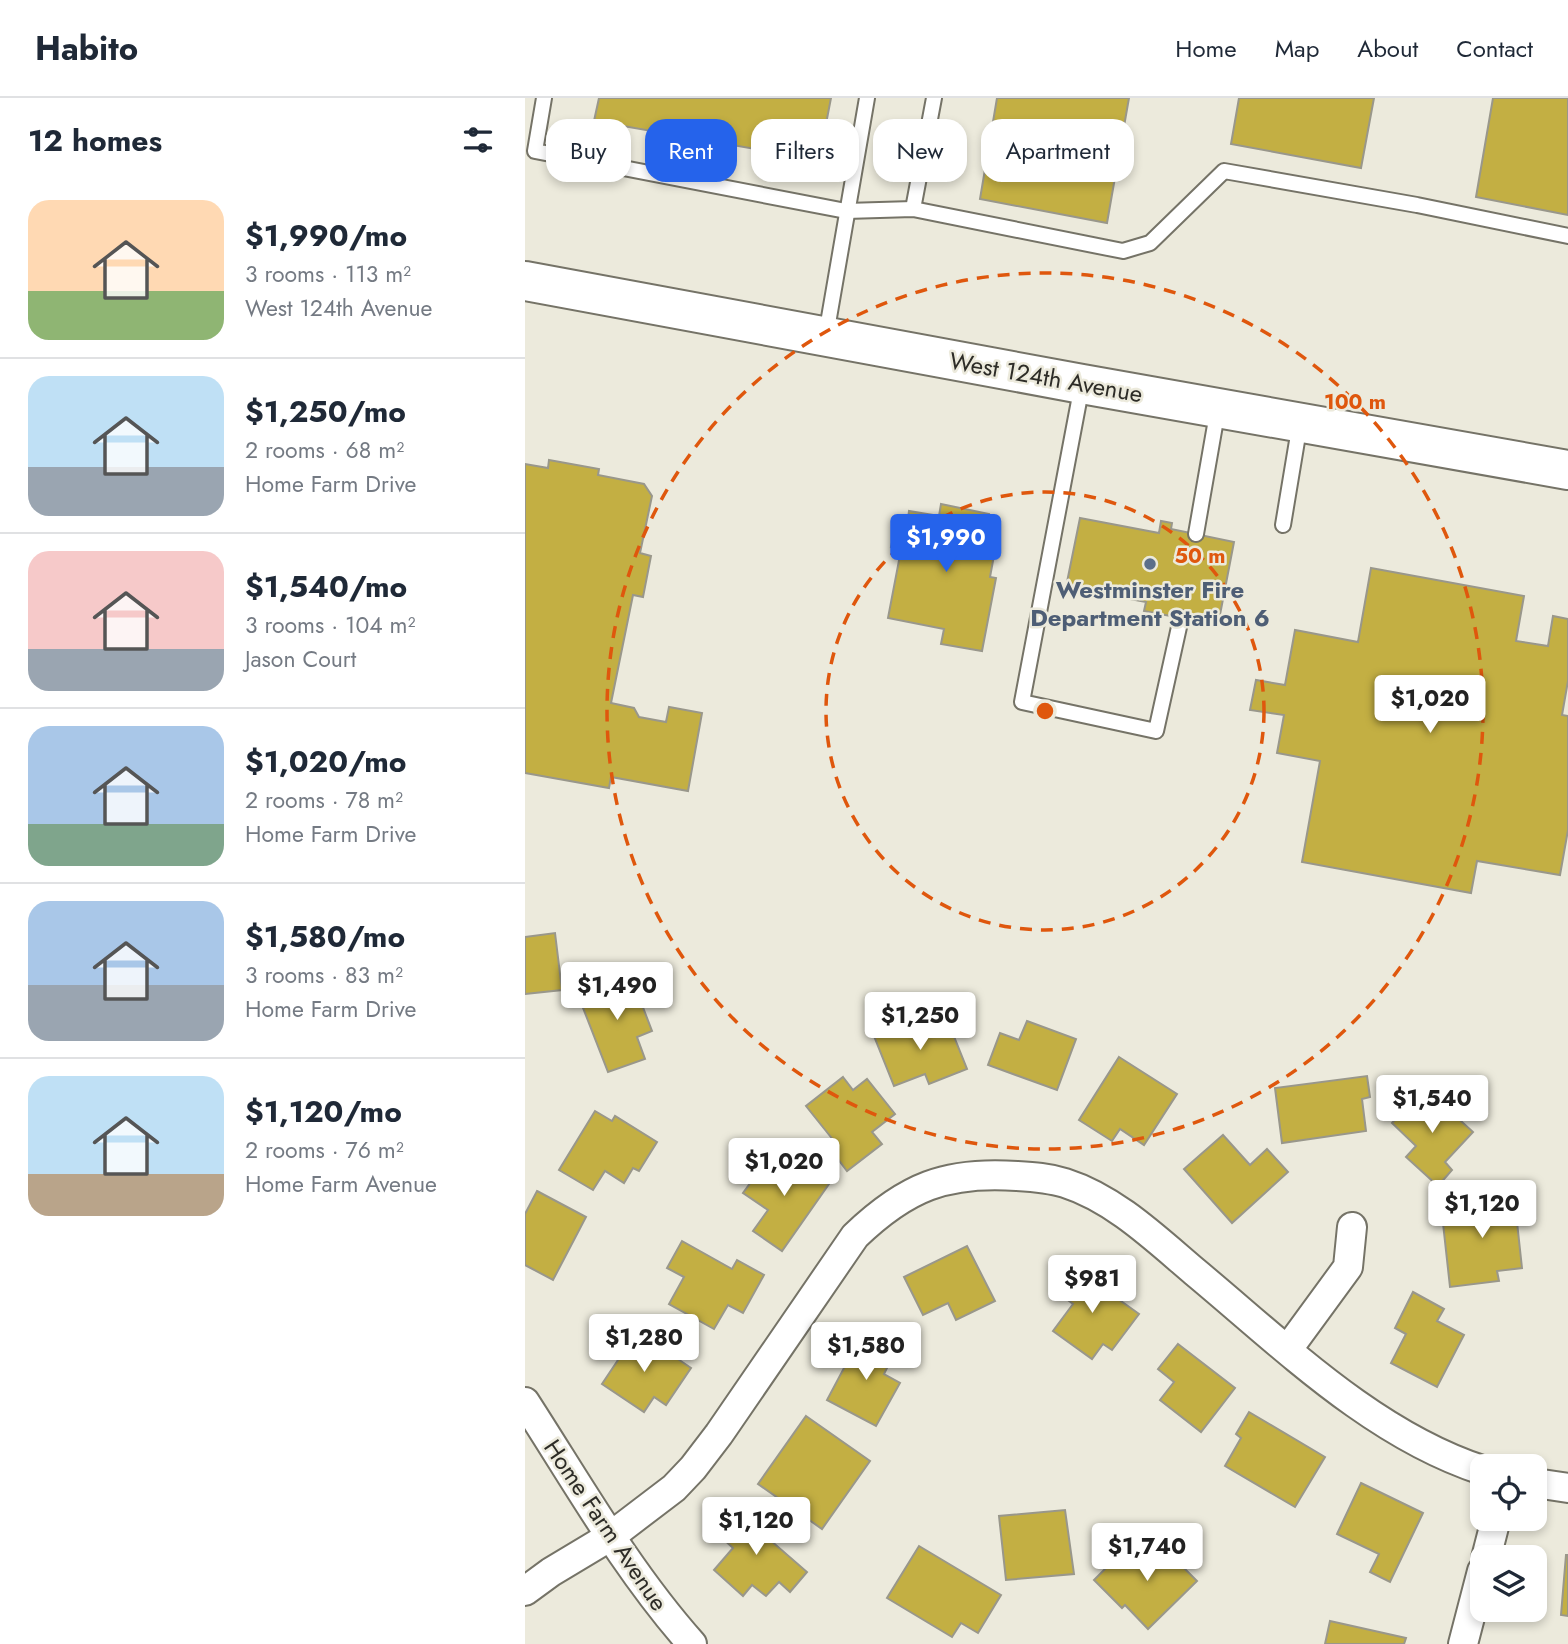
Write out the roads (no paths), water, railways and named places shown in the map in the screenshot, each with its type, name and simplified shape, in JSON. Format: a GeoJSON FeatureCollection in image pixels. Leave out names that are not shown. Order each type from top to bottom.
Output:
{"type":"FeatureCollection","features":[{"type":"Feature","properties":{"kind":"street","name":"West 124th Avenue"},"geometry":{"type":"LineString","coordinates":[[525,281],[1568,470]]}},
{"type":"Feature","properties":{"kind":"street"},"geometry":{"type":"LineString","coordinates":[[525,1591],[611,1536],[674,1488],[719,1434],[855,1236],[881,1211],[918,1189],[943,1180],[992,1174],[1044,1178],[1064,1182],[1094,1195],[1123,1213],[1160,1242],[1339,1390],[1404,1436],[1430,1450],[1470,1465]]}},
{"type":"Feature","properties":{"kind":"street"},"geometry":{"type":"LineString","coordinates":[[1288,1349],[1348,1267],[1352,1227]]}},
{"type":"Feature","properties":{"kind":"street","name":"Home Farm Avenue"},"geometry":{"type":"LineString","coordinates":[[525,1402],[611,1536],[672,1622],[692,1644]]}},
{"type":"Feature","properties":{"kind":"street"},"geometry":{"type":"LineString","coordinates":[[1547,1485],[1568,1488]]}},
{"type":"Feature","properties":{"kind":"street"},"geometry":{"type":"LineString","coordinates":[[1463,1644],[1470,1617]]}},
{"type":"Feature","properties":{"kind":"lane"},"geometry":{"type":"LineString","coordinates":[[544,98],[535,151],[846,211],[913,209],[1123,251],[1150,243],[1224,171],[1417,205],[1568,236]]}},
{"type":"Feature","properties":{"kind":"lane"},"geometry":{"type":"LineString","coordinates":[[826,335],[867,98]]}},
{"type":"Feature","properties":{"kind":"lane"},"geometry":{"type":"LineString","coordinates":[[913,209],[934,98]]}},
{"type":"Feature","properties":{"kind":"lane"},"geometry":{"type":"LineString","coordinates":[[1083,384],[1022,702],[1156,731],[1181,618]]}},
{"type":"Feature","properties":{"kind":"lane"},"geometry":{"type":"LineString","coordinates":[[1196,534],[1218,408]]}},
{"type":"Feature","properties":{"kind":"lane"},"geometry":{"type":"LineString","coordinates":[[1283,526],[1300,422]]}},
{"type":"Feature","properties":{"kind":"place","name":"Westminster Fire Department Station 6"},"geometry":{"type":"Point","coordinates":[1150,564]}}]}
